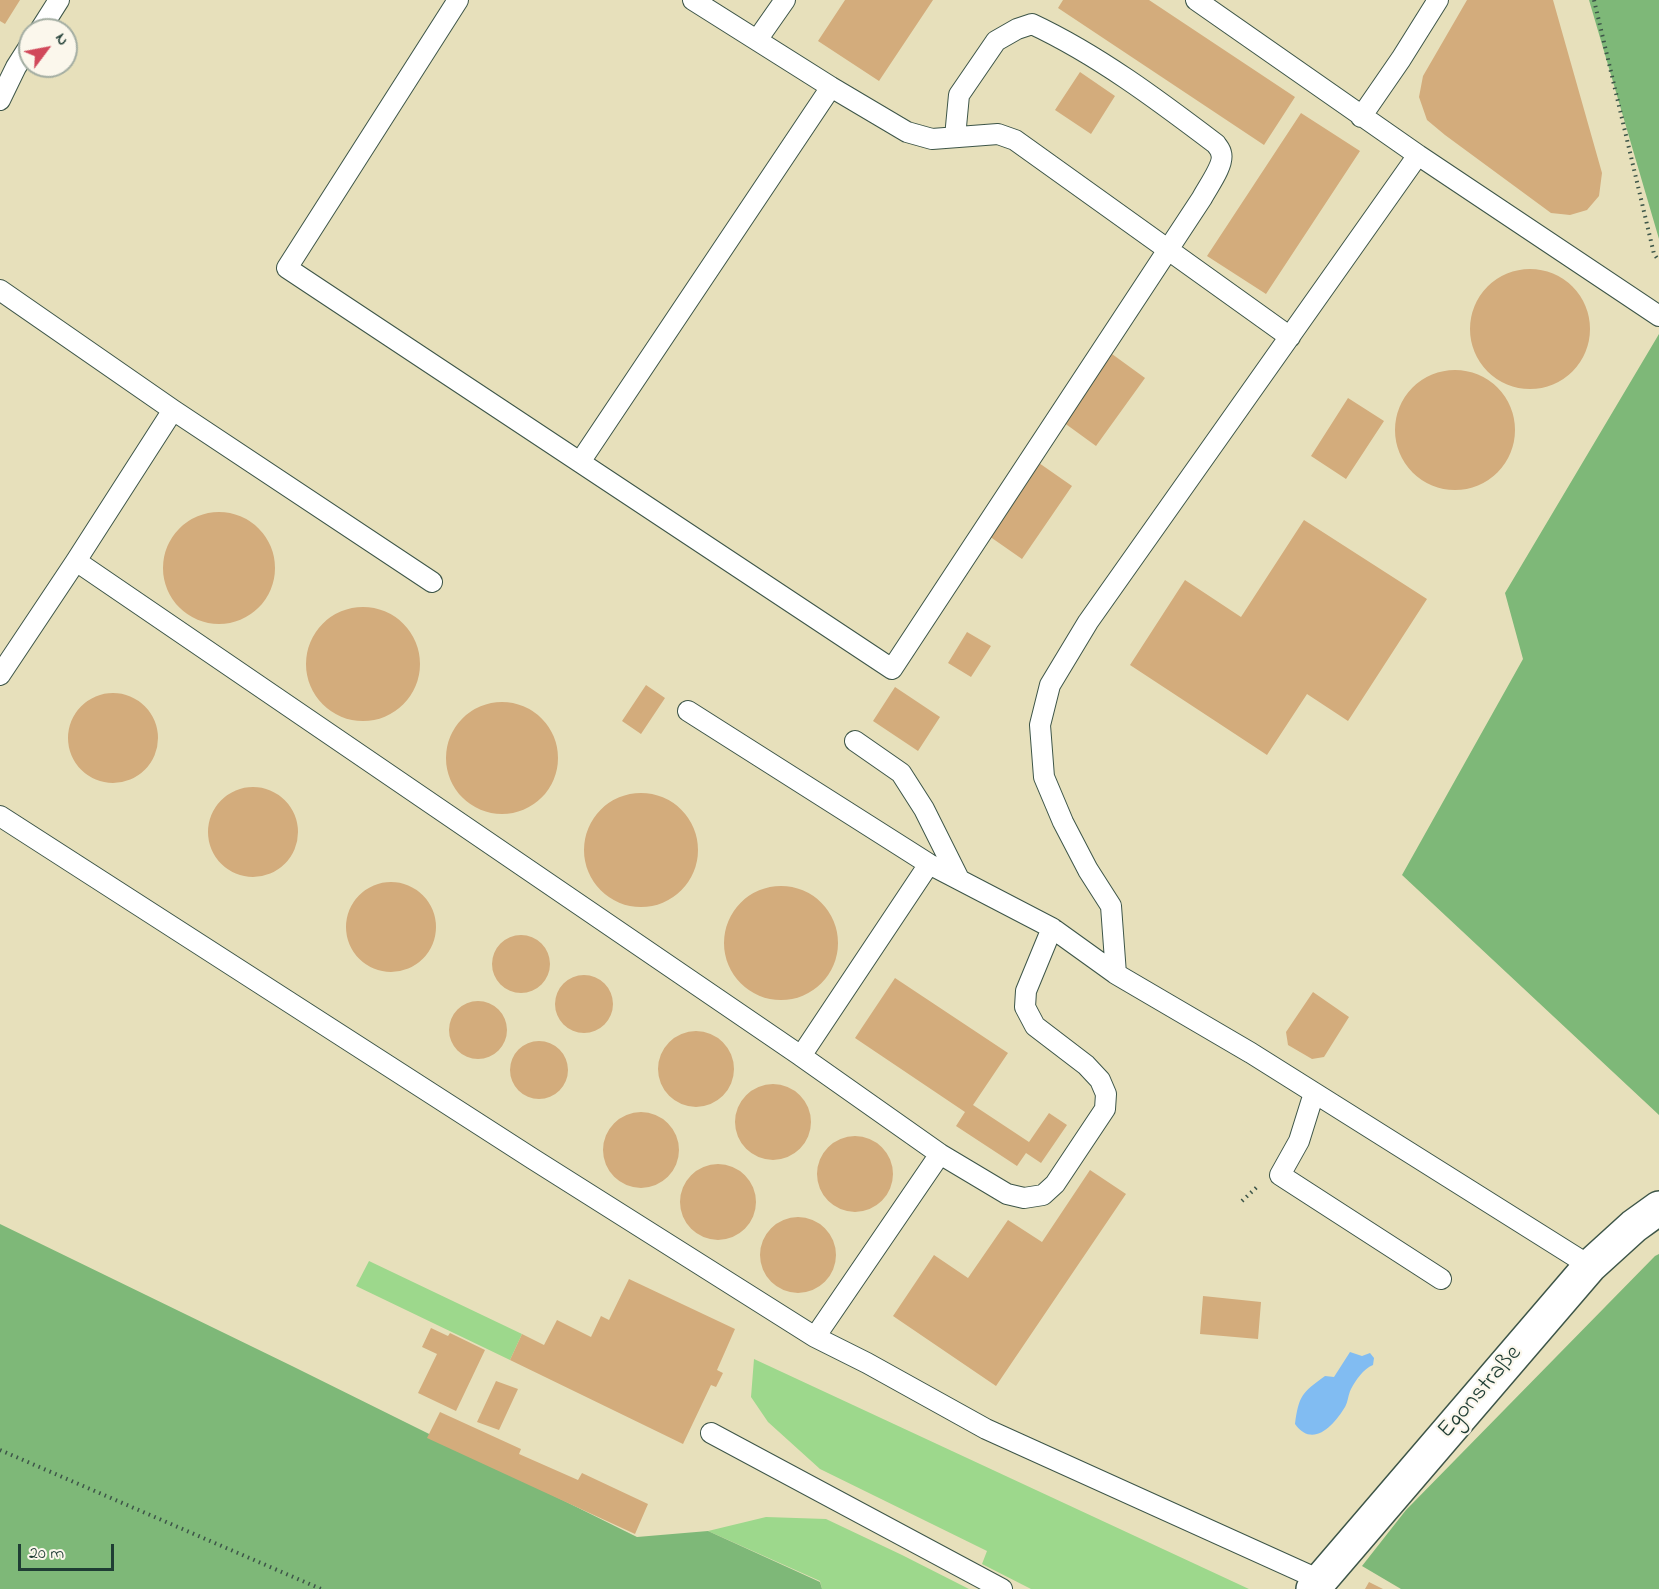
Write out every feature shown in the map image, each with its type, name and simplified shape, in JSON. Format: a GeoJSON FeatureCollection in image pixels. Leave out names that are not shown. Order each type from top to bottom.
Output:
{"type":"FeatureCollection","features":[{"type":"Feature","properties":{"kind":"street","name":"Egonstraße"},"geometry":{"type":"LineString","coordinates":[[1317,1584],[1590,1266],[1634,1226],[1659,1208]]}},
{"type":"Feature","properties":{"kind":"lane"},"geometry":{"type":"LineString","coordinates":[[48,18],[59,0]]}},
{"type":"Feature","properties":{"kind":"lane"},"geometry":{"type":"LineString","coordinates":[[458,0],[287,268],[892,669],[1202,198],[1222,158],[1221,151],[1216,144],[1136,86],[1065,40],[1032,24],[1017,29],[996,41],[959,95],[955,137]]}},
{"type":"Feature","properties":{"kind":"lane"},"geometry":{"type":"LineString","coordinates":[[693,0],[907,132],[932,139],[998,134],[1015,140],[1290,337]]}},
{"type":"Feature","properties":{"kind":"lane"},"geometry":{"type":"LineString","coordinates":[[758,40],[784,0]]}},
{"type":"Feature","properties":{"kind":"lane"},"geometry":{"type":"LineString","coordinates":[[1196,0],[1361,117],[1659,316]]}},
{"type":"Feature","properties":{"kind":"lane"},"geometry":{"type":"LineString","coordinates":[[1361,117],[1438,0]]}},
{"type":"Feature","properties":{"kind":"lane"},"geometry":{"type":"LineString","coordinates":[[0,100],[18,63]]}},
{"type":"Feature","properties":{"kind":"lane"},"geometry":{"type":"LineString","coordinates":[[580,462],[831,87]]}},
{"type":"Feature","properties":{"kind":"lane"},"geometry":{"type":"LineString","coordinates":[[1116,974],[1111,906],[1062,822],[1044,777],[1040,725],[1050,685],[1088,622],[1418,155]]}},
{"type":"Feature","properties":{"kind":"lane"},"geometry":{"type":"LineString","coordinates":[[0,290],[172,410],[432,582]]}},
{"type":"Feature","properties":{"kind":"lane"},"geometry":{"type":"LineString","coordinates":[[0,675],[172,410]]}},
{"type":"Feature","properties":{"kind":"lane"},"geometry":{"type":"LineString","coordinates":[[76,561],[801,1056],[940,1154],[1007,1194],[1024,1198],[1043,1195],[1055,1184],[1105,1109],[1106,1094],[1100,1080],[1086,1065],[1035,1026],[1025,1007],[1026,991],[1052,928]]}},
{"type":"Feature","properties":{"kind":"lane"},"geometry":{"type":"LineString","coordinates":[[688,711],[930,864],[1052,928],[1116,974],[1251,1053],[1590,1266]]}},
{"type":"Feature","properties":{"kind":"lane"},"geometry":{"type":"LineString","coordinates":[[855,741],[901,773],[924,808],[959,879]]}},
{"type":"Feature","properties":{"kind":"lane"},"geometry":{"type":"LineString","coordinates":[[0,816],[815,1338],[867,1363],[986,1429],[1317,1584]]}},
{"type":"Feature","properties":{"kind":"lane"},"geometry":{"type":"LineString","coordinates":[[801,1056],[930,864]]}},
{"type":"Feature","properties":{"kind":"lane"},"geometry":{"type":"LineString","coordinates":[[1314,1093],[1299,1141],[1280,1175],[1440,1280]]}},
{"type":"Feature","properties":{"kind":"lane"},"geometry":{"type":"LineString","coordinates":[[815,1338],[940,1154]]}},
{"type":"Feature","properties":{"kind":"lane"},"geometry":{"type":"LineString","coordinates":[[711,1433],[1002,1589]]}},
{"type":"Feature","properties":{"kind":"path"},"geometry":{"type":"LineString","coordinates":[[1594,0],[1654,254],[1659,261]]}},
{"type":"Feature","properties":{"kind":"path"},"geometry":{"type":"LineString","coordinates":[[0,1450],[321,1589]]}},
{"type":"Feature","properties":{"kind":"green space"},"geometry":{"type":"Polygon","coordinates":[[[1589,0],[1659,0],[1659,239],[1589,0]]]}},
{"type":"Feature","properties":{"kind":"green space"},"geometry":{"type":"Polygon","coordinates":[[[1659,334],[1659,1115],[1402,875],[1523,659],[1505,593],[1659,334]]]}},
{"type":"Feature","properties":{"kind":"green space"},"geometry":{"type":"Polygon","coordinates":[[[0,1224],[637,1537],[708,1531],[820,1582],[822,1589],[0,1589],[0,1224]]]}},
{"type":"Feature","properties":{"kind":"green space"},"geometry":{"type":"Polygon","coordinates":[[[1659,1254],[1659,1589],[1401,1589],[1362,1566],[1406,1510],[1659,1254]]]}},
{"type":"Feature","properties":{"kind":"green space"},"geometry":{"type":"Polygon","coordinates":[[[369,1261],[522,1334],[510,1360],[356,1286],[369,1261]]]}},
{"type":"Feature","properties":{"kind":"green space"},"geometry":{"type":"Polygon","coordinates":[[[754,1359],[1249,1589],[1031,1589],[982,1564],[987,1551],[820,1469],[768,1422],[751,1397],[754,1359]]]}},
{"type":"Feature","properties":{"kind":"green space"},"geometry":{"type":"Polygon","coordinates":[[[766,1517],[826,1519],[969,1589],[822,1589],[820,1581],[708,1531],[766,1517]]]}},
{"type":"Feature","properties":{"kind":"water"},"geometry":{"type":"Polygon","coordinates":[[[1350,1352],[1362,1356],[1370,1353],[1374,1358],[1373,1365],[1366,1369],[1358,1379],[1351,1389],[1345,1407],[1329,1427],[1316,1434],[1302,1431],[1295,1424],[1303,1396],[1325,1376],[1334,1377],[1350,1352]]]}},
{"type":"Feature","properties":{"kind":"building"},"geometry":{"type":"Polygon","coordinates":[[[0,0],[20,0],[5,24],[0,21],[0,0]]]}},
{"type":"Feature","properties":{"kind":"building"},"geometry":{"type":"Polygon","coordinates":[[[845,0],[933,0],[879,81],[818,41],[845,0]]]}},
{"type":"Feature","properties":{"kind":"building"},"geometry":{"type":"Polygon","coordinates":[[[1063,0],[1149,0],[1295,97],[1264,145],[1058,8],[1063,0]]]}},
{"type":"Feature","properties":{"kind":"building"},"geometry":{"type":"Polygon","coordinates":[[[1467,0],[1553,0],[1602,173],[1599,196],[1587,210],[1570,215],[1551,213],[1427,120],[1419,97],[1423,76],[1467,0]]]}},
{"type":"Feature","properties":{"kind":"building"},"geometry":{"type":"Polygon","coordinates":[[[1080,72],[1115,96],[1091,134],[1055,110],[1080,72]]]}},
{"type":"Feature","properties":{"kind":"building"},"geometry":{"type":"Polygon","coordinates":[[[1301,113],[1360,151],[1266,294],[1207,256],[1301,113]]]}},
{"type":"Feature","properties":{"kind":"building"},"geometry":{"type":"Polygon","coordinates":[[[1530,269],[1553,273],[1572,287],[1586,306],[1590,329],[1586,352],[1572,371],[1553,385],[1530,389],[1507,385],[1488,371],[1474,352],[1470,329],[1474,306],[1488,287],[1507,273],[1530,269]]]}},
{"type":"Feature","properties":{"kind":"building"},"geometry":{"type":"Polygon","coordinates":[[[1112,354],[1145,378],[1096,446],[1063,422],[1112,354]]]}},
{"type":"Feature","properties":{"kind":"building"},"geometry":{"type":"Polygon","coordinates":[[[1455,370],[1478,375],[1497,388],[1510,407],[1515,430],[1510,453],[1497,472],[1478,485],[1455,490],[1432,485],[1413,472],[1400,453],[1395,430],[1400,407],[1413,388],[1432,375],[1455,370]]]}},
{"type":"Feature","properties":{"kind":"building"},"geometry":{"type":"Polygon","coordinates":[[[1348,398],[1384,421],[1346,479],[1311,456],[1348,398]]]}},
{"type":"Feature","properties":{"kind":"building"},"geometry":{"type":"Polygon","coordinates":[[[1039,463],[1072,486],[1022,559],[989,536],[1039,463]]]}},
{"type":"Feature","properties":{"kind":"building"},"geometry":{"type":"Polygon","coordinates":[[[219,512],[241,516],[259,528],[271,546],[275,568],[271,590],[259,608],[241,620],[219,624],[197,620],[179,608],[167,590],[163,568],[167,546],[179,528],[197,516],[219,512]]]}},
{"type":"Feature","properties":{"kind":"building"},"geometry":{"type":"Polygon","coordinates":[[[1304,520],[1427,599],[1348,721],[1307,694],[1267,755],[1130,665],[1185,580],[1241,617],[1304,520]]]}},
{"type":"Feature","properties":{"kind":"building"},"geometry":{"type":"Polygon","coordinates":[[[363,607],[385,612],[403,624],[415,642],[420,664],[415,686],[403,704],[385,716],[363,721],[341,716],[323,704],[311,686],[306,664],[311,642],[323,624],[341,612],[363,607]]]}},
{"type":"Feature","properties":{"kind":"building"},"geometry":{"type":"Polygon","coordinates":[[[967,632],[991,646],[971,677],[948,663],[967,632]]]}},
{"type":"Feature","properties":{"kind":"building"},"geometry":{"type":"Polygon","coordinates":[[[646,685],[665,698],[641,734],[622,721],[646,685]]]}},
{"type":"Feature","properties":{"kind":"building"},"geometry":{"type":"Polygon","coordinates":[[[895,687],[940,717],[918,751],[873,721],[895,687]]]}},
{"type":"Feature","properties":{"kind":"building"},"geometry":{"type":"Polygon","coordinates":[[[113,693],[130,697],[145,706],[154,721],[158,738],[154,755],[145,770],[130,779],[113,783],[96,779],[81,770],[72,755],[68,738],[72,721],[81,706],[96,697],[113,693]]]}},
{"type":"Feature","properties":{"kind":"building"},"geometry":{"type":"Polygon","coordinates":[[[502,702],[524,706],[542,718],[554,736],[558,758],[554,780],[542,798],[524,810],[502,814],[480,810],[462,798],[450,780],[446,758],[450,736],[462,718],[480,706],[502,702]]]}},
{"type":"Feature","properties":{"kind":"building"},"geometry":{"type":"Polygon","coordinates":[[[253,787],[270,791],[285,800],[294,815],[298,832],[294,849],[285,864],[270,873],[253,877],[236,873],[221,864],[212,849],[208,832],[212,815],[221,800],[236,791],[253,787]]]}},
{"type":"Feature","properties":{"kind":"building"},"geometry":{"type":"Polygon","coordinates":[[[641,793],[663,798],[681,810],[693,828],[698,850],[693,872],[681,890],[663,902],[641,907],[619,902],[601,890],[589,872],[584,850],[589,828],[601,810],[619,798],[641,793]]]}},
{"type":"Feature","properties":{"kind":"building"},"geometry":{"type":"Polygon","coordinates":[[[391,882],[408,886],[423,895],[432,910],[436,927],[432,944],[423,959],[408,968],[391,972],[374,968],[359,959],[350,944],[346,927],[350,910],[359,895],[374,886],[391,882]]]}},
{"type":"Feature","properties":{"kind":"building"},"geometry":{"type":"Polygon","coordinates":[[[781,886],[803,891],[821,903],[833,921],[838,943],[833,965],[821,983],[803,995],[781,1000],[759,995],[741,983],[729,965],[724,943],[729,921],[741,903],[759,891],[781,886]]]}},
{"type":"Feature","properties":{"kind":"building"},"geometry":{"type":"Polygon","coordinates":[[[515,935],[527,935],[542,943],[550,958],[550,970],[542,985],[527,993],[515,993],[500,985],[492,970],[492,958],[500,943],[515,935]]]}},
{"type":"Feature","properties":{"kind":"building"},"geometry":{"type":"Polygon","coordinates":[[[578,975],[590,975],[605,983],[613,998],[613,1010],[605,1025],[590,1033],[578,1033],[563,1025],[555,1010],[555,998],[563,983],[578,975]]]}},
{"type":"Feature","properties":{"kind":"building"},"geometry":{"type":"Polygon","coordinates":[[[895,978],[1008,1053],[973,1105],[1029,1142],[1049,1113],[1067,1125],[1041,1163],[1026,1153],[1017,1166],[956,1126],[965,1112],[855,1038],[895,978]]]}},
{"type":"Feature","properties":{"kind":"building"},"geometry":{"type":"Polygon","coordinates":[[[1313,992],[1349,1017],[1324,1057],[1312,1059],[1288,1045],[1286,1032],[1313,992]]]}},
{"type":"Feature","properties":{"kind":"building"},"geometry":{"type":"Polygon","coordinates":[[[472,1001],[484,1001],[499,1009],[507,1024],[507,1036],[499,1051],[484,1059],[472,1059],[457,1051],[449,1036],[449,1024],[457,1009],[472,1001]]]}},
{"type":"Feature","properties":{"kind":"building"},"geometry":{"type":"Polygon","coordinates":[[[696,1031],[710,1034],[723,1042],[731,1055],[734,1069],[731,1083],[723,1096],[710,1104],[696,1107],[682,1104],[669,1096],[661,1083],[658,1069],[661,1055],[669,1042],[682,1034],[696,1031]]]}},
{"type":"Feature","properties":{"kind":"building"},"geometry":{"type":"Polygon","coordinates":[[[533,1041],[545,1041],[560,1049],[568,1064],[568,1076],[560,1091],[545,1099],[533,1099],[518,1091],[510,1076],[510,1064],[518,1049],[533,1041]]]}},
{"type":"Feature","properties":{"kind":"building"},"geometry":{"type":"Polygon","coordinates":[[[773,1084],[787,1087],[800,1095],[808,1108],[811,1122],[808,1136],[800,1149],[787,1157],[773,1160],[759,1157],[746,1149],[738,1136],[735,1122],[738,1108],[746,1095],[759,1087],[773,1084]]]}},
{"type":"Feature","properties":{"kind":"building"},"geometry":{"type":"Polygon","coordinates":[[[641,1112],[655,1115],[668,1123],[676,1136],[679,1150],[676,1164],[668,1177],[655,1185],[641,1188],[627,1185],[614,1177],[606,1164],[603,1150],[606,1136],[614,1123],[627,1115],[641,1112]]]}},
{"type":"Feature","properties":{"kind":"building"},"geometry":{"type":"Polygon","coordinates":[[[855,1136],[870,1139],[882,1147],[890,1159],[893,1174],[890,1189],[882,1201],[870,1209],[855,1212],[840,1209],[828,1201],[820,1189],[817,1174],[820,1159],[828,1147],[840,1139],[855,1136]]]}},
{"type":"Feature","properties":{"kind":"building"},"geometry":{"type":"Polygon","coordinates":[[[718,1164],[733,1167],[745,1175],[753,1187],[756,1202],[753,1217],[745,1229],[733,1237],[718,1240],[703,1237],[691,1229],[683,1217],[680,1202],[683,1187],[691,1175],[703,1167],[718,1164]]]}},
{"type":"Feature","properties":{"kind":"building"},"geometry":{"type":"Polygon","coordinates":[[[1090,1170],[1126,1194],[996,1386],[893,1316],[934,1255],[968,1278],[1008,1220],[1042,1242],[1090,1170]]]}},
{"type":"Feature","properties":{"kind":"building"},"geometry":{"type":"Polygon","coordinates":[[[798,1217],[812,1220],[825,1228],[833,1241],[836,1255],[833,1269],[825,1282],[812,1290],[798,1293],[784,1290],[771,1282],[763,1269],[760,1255],[763,1241],[771,1228],[784,1220],[798,1217]]]}},
{"type":"Feature","properties":{"kind":"building"},"geometry":{"type":"Polygon","coordinates":[[[629,1279],[735,1329],[717,1370],[723,1373],[716,1387],[711,1385],[683,1444],[510,1360],[522,1334],[544,1345],[557,1320],[591,1337],[601,1316],[609,1320],[629,1279]]]}},
{"type":"Feature","properties":{"kind":"building"},"geometry":{"type":"Polygon","coordinates":[[[1203,1296],[1261,1302],[1258,1339],[1200,1334],[1203,1296]]]}},
{"type":"Feature","properties":{"kind":"building"},"geometry":{"type":"Polygon","coordinates":[[[431,1328],[448,1336],[450,1333],[485,1350],[456,1411],[418,1393],[437,1354],[422,1347],[431,1328]]]}},
{"type":"Feature","properties":{"kind":"building"},"geometry":{"type":"Polygon","coordinates":[[[496,1381],[518,1389],[499,1430],[477,1422],[496,1381]]]}},
{"type":"Feature","properties":{"kind":"building"},"geometry":{"type":"Polygon","coordinates":[[[440,1412],[521,1449],[519,1454],[578,1480],[582,1473],[648,1504],[635,1534],[427,1438],[440,1412]]]}},
{"type":"Feature","properties":{"kind":"building"},"geometry":{"type":"Polygon","coordinates":[[[1369,1582],[1383,1589],[1365,1589],[1369,1582]]]}}]}
